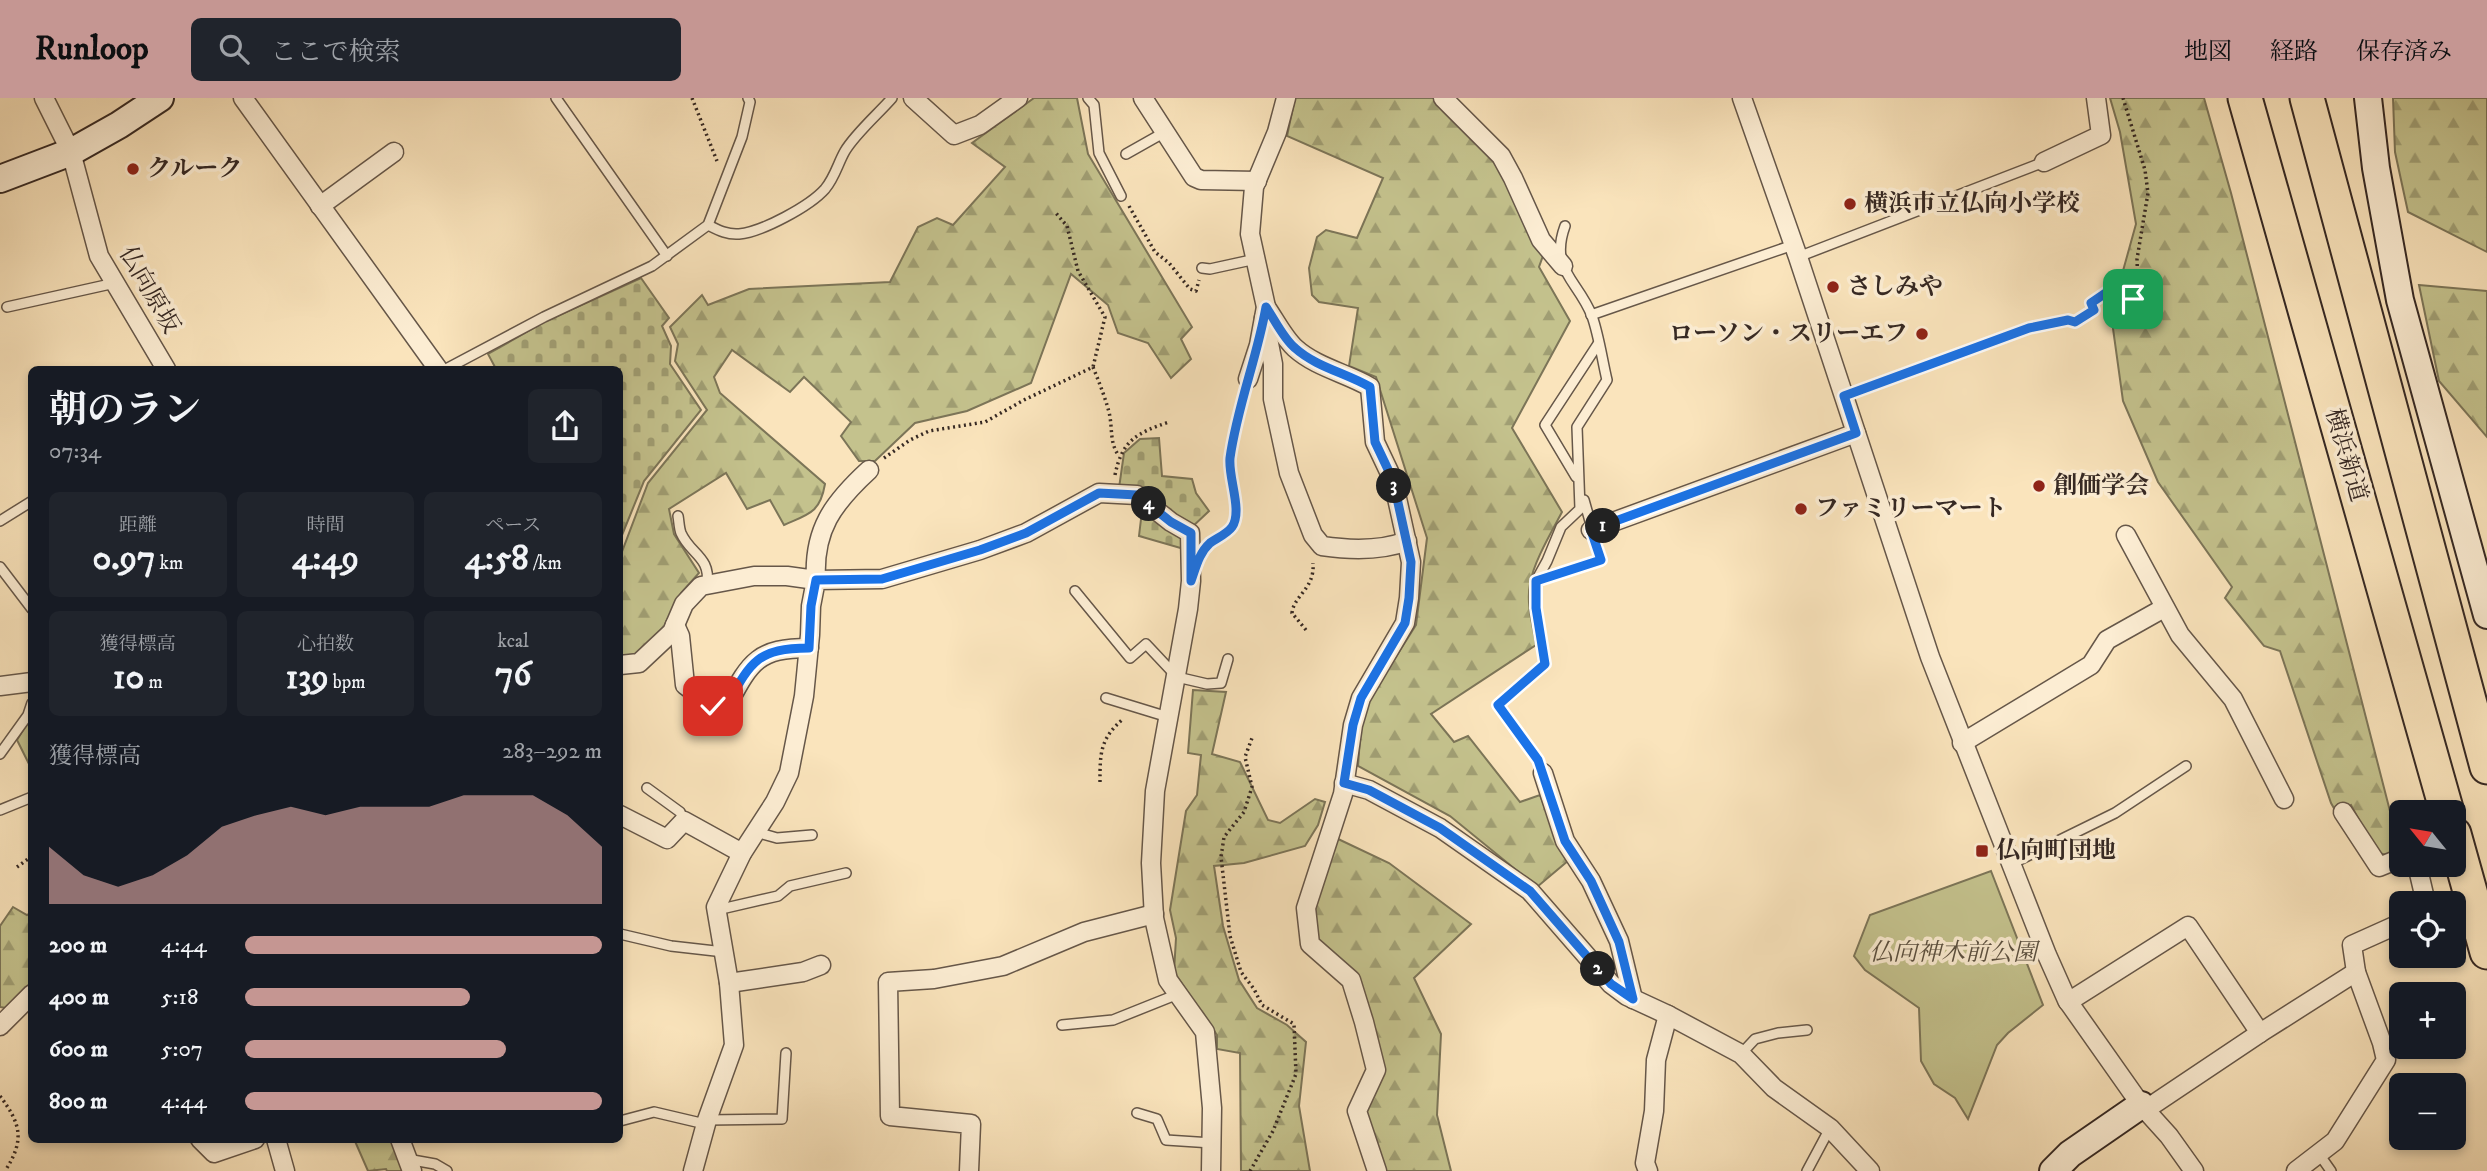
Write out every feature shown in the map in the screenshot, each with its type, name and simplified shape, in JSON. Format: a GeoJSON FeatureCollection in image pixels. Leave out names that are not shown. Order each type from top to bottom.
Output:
{"type":"FeatureCollection","features":[{"type":"Feature","properties":{"kind":"highway","name":"横浜新道"},"geometry":{"type":"LineString","coordinates":[[2245,98],[2444,800]]}},
{"type":"Feature","properties":{"kind":"highway"},"geometry":{"type":"LineString","coordinates":[[2307,98],[2487,767]]}},
{"type":"Feature","properties":{"kind":"highway"},"geometry":{"type":"LineString","coordinates":[[2466,877],[2487,952]]}},
{"type":"Feature","properties":{"kind":"street","name":"仏向原坂"},"geometry":{"type":"LineString","coordinates":[[44,98],[71,152],[99,256],[164,366]]}},
{"type":"Feature","properties":{"kind":"street"},"geometry":{"type":"LineString","coordinates":[[0,179],[71,152],[160,98]]}},
{"type":"Feature","properties":{"kind":"street"},"geometry":{"type":"LineString","coordinates":[[243,98],[437,366]]}},
{"type":"Feature","properties":{"kind":"street"},"geometry":{"type":"LineString","coordinates":[[913,98],[954,135],[979,125],[1018,98]]}},
{"type":"Feature","properties":{"kind":"street"},"geometry":{"type":"LineString","coordinates":[[1143,98],[1194,177],[1201,180],[1257,181]]}},
{"type":"Feature","properties":{"kind":"street"},"geometry":{"type":"LineString","coordinates":[[1286,98],[1277,132],[1254,187],[1250,234],[1273,364],[1273,399],[1289,473],[1313,535],[1322,546],[1361,549],[1407,541]]}},
{"type":"Feature","properties":{"kind":"street"},"geometry":{"type":"LineString","coordinates":[[1443,98],[1500,156],[1541,240],[1563,266]]}},
{"type":"Feature","properties":{"kind":"street"},"geometry":{"type":"LineString","coordinates":[[1742,98],[1796,251],[1930,657],[1962,743],[2068,1002],[2143,1107],[2169,1136],[2194,1171]]}},
{"type":"Feature","properties":{"kind":"street"},"geometry":{"type":"LineString","coordinates":[[2044,162],[2101,135],[2096,98]]}},
{"type":"Feature","properties":{"kind":"street"},"geometry":{"type":"LineString","coordinates":[[2368,98],[2376,168],[2400,300],[2487,615]]}},
{"type":"Feature","properties":{"kind":"street"},"geometry":{"type":"LineString","coordinates":[[320,206],[394,152]]}},
{"type":"Feature","properties":{"kind":"street"},"geometry":{"type":"LineString","coordinates":[[1248,379],[1259,345],[1265,312]]}},
{"type":"Feature","properties":{"kind":"street"},"geometry":{"type":"LineString","coordinates":[[1265,312],[1295,348],[1324,366],[1370,387],[1375,442],[1393,480],[1411,562],[1405,623],[1361,698],[1353,725],[1343,794],[1306,908],[1310,944],[1351,980],[1377,1070],[1357,1111],[1377,1171]]}},
{"type":"Feature","properties":{"kind":"street"},"geometry":{"type":"LineString","coordinates":[[1591,530],[1856,433]]}},
{"type":"Feature","properties":{"kind":"street"},"geometry":{"type":"LineString","coordinates":[[693,1171],[706,1122],[734,1045],[729,983],[716,907],[742,853],[775,802],[789,772],[804,696],[811,606],[816,580],[815,561],[822,528],[845,491],[869,470]]}},
{"type":"Feature","properties":{"kind":"street"},"geometry":{"type":"LineString","coordinates":[[623,665],[639,663],[672,632],[684,604],[701,586],[754,576],[787,576],[816,580],[882,579],[1026,533],[1099,493],[1137,495],[1171,522],[1191,533],[1191,581],[1177,677],[1155,791],[1151,863],[1154,914],[1168,980],[1205,1032],[1212,1108],[1211,1171]]}},
{"type":"Feature","properties":{"kind":"street"},"geometry":{"type":"LineString","coordinates":[[2126,535],[2180,635],[2233,699],[2284,799]]}},
{"type":"Feature","properties":{"kind":"street"},"geometry":{"type":"LineString","coordinates":[[1191,581],[1199,557]]}},
{"type":"Feature","properties":{"kind":"street"},"geometry":{"type":"LineString","coordinates":[[1962,743],[2091,665],[2107,640],[2164,608]]}},
{"type":"Feature","properties":{"kind":"street"},"geometry":{"type":"LineString","coordinates":[[675,625],[680,636],[685,685],[713,706],[726,707],[746,670],[763,654],[785,648],[809,648]]}},
{"type":"Feature","properties":{"kind":"street"},"geometry":{"type":"LineString","coordinates":[[0,686],[28,682]]}},
{"type":"Feature","properties":{"kind":"street"},"geometry":{"type":"LineString","coordinates":[[1543,773],[1565,841],[1591,881],[1615,931],[1633,999]]}},
{"type":"Feature","properties":{"kind":"street"},"geometry":{"type":"LineString","coordinates":[[1344,783],[1369,790],[1440,828],[1530,891],[1611,984],[1633,999],[1741,1054],[1774,1088],[1830,1128],[1870,1171]]}},
{"type":"Feature","properties":{"kind":"street"},"geometry":{"type":"LineString","coordinates":[[2343,812],[2379,867],[2389,863]]}},
{"type":"Feature","properties":{"kind":"street"},"geometry":{"type":"LineString","coordinates":[[623,817],[667,839],[684,821],[742,853]]}},
{"type":"Feature","properties":{"kind":"street"},"geometry":{"type":"LineString","coordinates":[[969,1171],[971,1124],[890,1116],[888,982],[934,979],[1003,966],[1084,932],[1154,914]]}},
{"type":"Feature","properties":{"kind":"street"},"geometry":{"type":"LineString","coordinates":[[2068,1002],[2188,926],[2260,1032]]}},
{"type":"Feature","properties":{"kind":"street"},"geometry":{"type":"LineString","coordinates":[[2296,1171],[2335,1141],[2386,1060],[2356,972],[2352,945],[2389,928]]}},
{"type":"Feature","properties":{"kind":"street"},"geometry":{"type":"LineString","coordinates":[[729,983],[803,972],[821,965]]}},
{"type":"Feature","properties":{"kind":"street"},"geometry":{"type":"LineString","coordinates":[[2053,1171],[2070,1154],[2356,972]]}},
{"type":"Feature","properties":{"kind":"street"},"geometry":{"type":"LineString","coordinates":[[0,1026],[28,998]]}},
{"type":"Feature","properties":{"kind":"street"},"geometry":{"type":"LineString","coordinates":[[1648,1171],[1645,1163],[1654,1111],[1656,1060],[1668,1015]]}},
{"type":"Feature","properties":{"kind":"street"},"geometry":{"type":"LineString","coordinates":[[205,1143],[214,1153],[243,1143]]}},
{"type":"Feature","properties":{"kind":"street"},"geometry":{"type":"LineString","coordinates":[[277,1143],[285,1171]]}},
{"type":"Feature","properties":{"kind":"street"},"geometry":{"type":"LineString","coordinates":[[402,1143],[410,1165]]}},
{"type":"Feature","properties":{"kind":"lane"},"geometry":{"type":"LineString","coordinates":[[556,98],[667,256]]}},
{"type":"Feature","properties":{"kind":"lane"},"geometry":{"type":"LineString","coordinates":[[452,366],[544,317],[623,281],[667,256],[708,225],[742,137],[750,102],[748,98]]}},
{"type":"Feature","properties":{"kind":"lane"},"geometry":{"type":"LineString","coordinates":[[708,225],[723,232],[740,234],[767,225],[804,206],[825,190],[839,168],[845,150],[892,98]]}},
{"type":"Feature","properties":{"kind":"lane"},"geometry":{"type":"LineString","coordinates":[[1088,98],[1094,106],[1099,153],[1121,196]]}},
{"type":"Feature","properties":{"kind":"lane"},"geometry":{"type":"LineString","coordinates":[[1126,154],[1165,132]]}},
{"type":"Feature","properties":{"kind":"lane"},"geometry":{"type":"LineString","coordinates":[[1591,315],[1796,251],[2044,162]]}},
{"type":"Feature","properties":{"kind":"lane"},"geometry":{"type":"LineString","coordinates":[[1543,773],[1538,760],[1498,705],[1545,664],[1536,608],[1536,581],[1561,527],[1580,509],[1577,427],[1607,380],[1591,315],[1563,266],[1559,243],[1565,226]]}},
{"type":"Feature","properties":{"kind":"lane"},"geometry":{"type":"LineString","coordinates":[[1202,268],[1210,269],[1256,259]]}},
{"type":"Feature","properties":{"kind":"lane"},"geometry":{"type":"LineString","coordinates":[[7,307],[115,283]]}},
{"type":"Feature","properties":{"kind":"lane"},"geometry":{"type":"LineString","coordinates":[[1844,396],[2029,328],[2068,320]]}},
{"type":"Feature","properties":{"kind":"lane"},"geometry":{"type":"LineString","coordinates":[[1536,581],[1601,560],[1578,480],[1545,425],[1598,344]]}},
{"type":"Feature","properties":{"kind":"lane"},"geometry":{"type":"LineString","coordinates":[[0,521],[28,504]]}},
{"type":"Feature","properties":{"kind":"lane"},"geometry":{"type":"LineString","coordinates":[[678,516],[682,535],[699,555],[708,572],[707,584]]}},
{"type":"Feature","properties":{"kind":"lane"},"geometry":{"type":"LineString","coordinates":[[0,567],[28,604]]}},
{"type":"Feature","properties":{"kind":"lane"},"geometry":{"type":"LineString","coordinates":[[1075,591],[1130,658],[1146,644],[1177,677],[1207,684],[1222,683],[1228,659]]}},
{"type":"Feature","properties":{"kind":"lane"},"geometry":{"type":"LineString","coordinates":[[1106,698],[1168,717]]}},
{"type":"Feature","properties":{"kind":"lane"},"geometry":{"type":"LineString","coordinates":[[0,754],[28,716]]}},
{"type":"Feature","properties":{"kind":"lane"},"geometry":{"type":"LineString","coordinates":[[2011,864],[2115,813],[2186,766]]}},
{"type":"Feature","properties":{"kind":"lane"},"geometry":{"type":"LineString","coordinates":[[647,788],[680,812],[684,821]]}},
{"type":"Feature","properties":{"kind":"lane"},"geometry":{"type":"LineString","coordinates":[[0,810],[28,798]]}},
{"type":"Feature","properties":{"kind":"lane"},"geometry":{"type":"LineString","coordinates":[[756,832],[777,838],[812,835]]}},
{"type":"Feature","properties":{"kind":"lane"},"geometry":{"type":"LineString","coordinates":[[717,910],[778,896],[790,886],[846,873]]}},
{"type":"Feature","properties":{"kind":"lane"},"geometry":{"type":"LineString","coordinates":[[623,935],[671,946],[724,952]]}},
{"type":"Feature","properties":{"kind":"lane"},"geometry":{"type":"LineString","coordinates":[[1062,1025],[1113,1020],[1178,994]]}},
{"type":"Feature","properties":{"kind":"lane"},"geometry":{"type":"LineString","coordinates":[[1741,1054],[1755,1039],[1807,1030]]}},
{"type":"Feature","properties":{"kind":"lane"},"geometry":{"type":"LineString","coordinates":[[623,1120],[654,1112],[706,1122],[782,1119],[786,1053]]}},
{"type":"Feature","properties":{"kind":"lane"},"geometry":{"type":"LineString","coordinates":[[1137,1113],[1157,1119],[1166,1140],[1212,1143]]}},
{"type":"Feature","properties":{"kind":"lane"},"geometry":{"type":"LineString","coordinates":[[1807,1171],[1830,1128]]}},
{"type":"Feature","properties":{"kind":"lane"},"geometry":{"type":"LineString","coordinates":[[2319,1154],[2331,1171]]}},
{"type":"Feature","properties":{"kind":"lane"},"geometry":{"type":"LineString","coordinates":[[410,1165],[435,1164],[447,1171]]}},
{"type":"Feature","properties":{"kind":"path"},"geometry":{"type":"LineString","coordinates":[[692,98],[724,182]]}},
{"type":"Feature","properties":{"kind":"path"},"geometry":{"type":"LineString","coordinates":[[2068,320],[2075,322],[2094,310],[2091,303],[2110,290],[2124,300],[2133,299],[2138,289],[2139,245],[2148,192],[2145,170],[2123,98]]}},
{"type":"Feature","properties":{"kind":"path"},"geometry":{"type":"LineString","coordinates":[[1121,196],[1155,252],[1169,263],[1190,289],[1196,291],[1202,268]]}},
{"type":"Feature","properties":{"kind":"path"},"geometry":{"type":"LineString","coordinates":[[1055,212],[1067,226],[1078,271],[1105,317],[1093,368],[1108,409],[1113,430],[1112,445],[1119,456]]}},
{"type":"Feature","properties":{"kind":"path"},"geometry":{"type":"LineString","coordinates":[[869,470],[910,440],[929,431],[985,422],[1024,400],[1093,368]]}},
{"type":"Feature","properties":{"kind":"path"},"geometry":{"type":"LineString","coordinates":[[1199,557],[1209,545],[1232,528],[1236,514],[1230,461],[1248,379]]}},
{"type":"Feature","properties":{"kind":"path"},"geometry":{"type":"LineString","coordinates":[[1111,494],[1119,456],[1128,443],[1144,430],[1169,422]]}},
{"type":"Feature","properties":{"kind":"path"},"geometry":{"type":"LineString","coordinates":[[1306,630],[1292,613],[1293,606],[1306,592],[1314,570],[1313,535]]}},
{"type":"Feature","properties":{"kind":"path"},"geometry":{"type":"LineString","coordinates":[[1100,782],[1100,752],[1110,731],[1126,717]]}},
{"type":"Feature","properties":{"kind":"path"},"geometry":{"type":"LineString","coordinates":[[1250,1171],[1273,1131],[1296,1074],[1294,1024],[1262,1005],[1241,972],[1230,936],[1222,857],[1224,836],[1244,811],[1252,787],[1245,757],[1252,738]]}},
{"type":"Feature","properties":{"kind":"path"},"geometry":{"type":"LineString","coordinates":[[17,867],[28,859]]}},
{"type":"Feature","properties":{"kind":"path"},"geometry":{"type":"LineString","coordinates":[[0,1096],[12,1114],[19,1132],[14,1157],[5,1171]]}},
{"type":"Feature","properties":{"kind":"green space"},"geometry":{"type":"Polygon","coordinates":[[[1034,98],[1077,98],[1088,154],[1192,327],[1181,339],[1191,359],[1171,378],[1148,343],[1118,333],[1108,305],[1071,274],[1031,383],[967,411],[915,423],[875,461],[859,461],[841,436],[851,422],[804,377],[790,392],[732,350],[714,377],[720,393],[825,484],[823,494],[812,511],[784,525],[770,500],[747,509],[726,473],[669,509],[674,534],[699,573],[681,593],[669,622],[637,654],[623,656],[623,549],[648,483],[707,410],[675,361],[678,344],[670,327],[702,295],[708,305],[749,289],[890,282],[918,227],[937,218],[953,225],[1005,167],[972,143],[1034,98]]]}},
{"type":"Feature","properties":{"kind":"green space"},"geometry":{"type":"Polygon","coordinates":[[[1295,98],[1435,98],[1497,160],[1544,253],[1539,267],[1570,321],[1512,428],[1562,512],[1539,557],[1530,584],[1529,607],[1536,645],[1431,714],[1454,742],[1468,736],[1520,802],[1540,795],[1569,860],[1537,887],[1450,816],[1358,766],[1361,725],[1368,701],[1416,625],[1427,538],[1376,377],[1349,366],[1358,308],[1319,302],[1312,295],[1309,268],[1317,237],[1326,230],[1357,238],[1383,178],[1287,136],[1295,98]]]}},
{"type":"Feature","properties":{"kind":"green space"},"geometry":{"type":"Polygon","coordinates":[[[2110,98],[2204,98],[2231,193],[2389,807],[2389,854],[2376,852],[2351,805],[2335,810],[2280,651],[2264,646],[2225,598],[2232,587],[2158,482],[2123,401],[2111,314],[2136,224],[2120,132],[2110,98]]]}},
{"type":"Feature","properties":{"kind":"green space"},"geometry":{"type":"Polygon","coordinates":[[[2393,98],[2487,98],[2487,252],[2408,212],[2395,152],[2393,98]]]}},
{"type":"Feature","properties":{"kind":"green space"},"geometry":{"type":"Polygon","coordinates":[[[641,278],[669,318],[662,326],[671,346],[670,364],[701,410],[644,481],[623,533],[623,366],[494,366],[488,354],[546,321],[641,278]]]}},
{"type":"Feature","properties":{"kind":"green space"},"geometry":{"type":"Polygon","coordinates":[[[2419,285],[2487,291],[2487,437],[2439,381],[2419,285]]]}},
{"type":"Feature","properties":{"kind":"green space"},"geometry":{"type":"Polygon","coordinates":[[[1159,438],[1162,476],[1192,479],[1196,493],[1209,511],[1191,528],[1184,549],[1139,536],[1144,494],[1119,488],[1124,453],[1140,439],[1159,438]]]}},
{"type":"Feature","properties":{"kind":"green space"},"geometry":{"type":"Polygon","coordinates":[[[1193,690],[1226,692],[1212,754],[1240,762],[1268,820],[1280,823],[1315,799],[1325,802],[1318,825],[1305,846],[1244,863],[1214,866],[1223,926],[1239,980],[1257,1008],[1287,1025],[1306,1042],[1299,1106],[1310,1171],[1241,1171],[1240,1053],[1217,1049],[1217,1035],[1174,972],[1176,938],[1170,910],[1186,811],[1197,795],[1201,755],[1188,753],[1193,690]]]}},
{"type":"Feature","properties":{"kind":"green space"},"geometry":{"type":"Polygon","coordinates":[[[28,722],[28,762],[17,740],[28,722]]]}},
{"type":"Feature","properties":{"kind":"green space"},"geometry":{"type":"Polygon","coordinates":[[[1336,838],[1389,863],[1471,924],[1414,978],[1441,1034],[1437,1115],[1451,1171],[1383,1171],[1362,1112],[1383,1070],[1360,982],[1316,941],[1313,908],[1336,838]]]}},
{"type":"Feature","properties":{"kind":"green space","name":"仏向神木前公園"},"geometry":{"type":"Polygon","coordinates":[[[1991,871],[2043,1005],[1997,1045],[1968,1119],[1955,1098],[1934,1084],[1921,1061],[1919,1008],[1865,970],[1854,956],[1870,915],[1991,871]]]}},
{"type":"Feature","properties":{"kind":"green space"},"geometry":{"type":"Polygon","coordinates":[[[13,907],[28,914],[28,990],[6,1008],[0,1007],[0,926],[13,907]]]}},
{"type":"Feature","properties":{"kind":"green space"},"geometry":{"type":"Polygon","coordinates":[[[356,1143],[393,1143],[404,1171],[368,1171],[356,1143]]]}},
{"type":"Feature","properties":{"kind":"place","name":"クルーク"},"geometry":{"type":"Point","coordinates":[133,169]}},
{"type":"Feature","properties":{"kind":"place","name":"横浜市立仏向小学校"},"geometry":{"type":"Point","coordinates":[1850,204]}},
{"type":"Feature","properties":{"kind":"place","name":"さしみや"},"geometry":{"type":"Point","coordinates":[1833,287]}},
{"type":"Feature","properties":{"kind":"place","name":"ローソン・スリーエフ"},"geometry":{"type":"Point","coordinates":[1922,334]}},
{"type":"Feature","properties":{"kind":"place","name":"創価学会"},"geometry":{"type":"Point","coordinates":[2039,486]}},
{"type":"Feature","properties":{"kind":"place","name":"ファミリーマート"},"geometry":{"type":"Point","coordinates":[1801,509]}},
{"type":"Feature","properties":{"kind":"place","name":"仏向町団地"},"geometry":{"type":"Point","coordinates":[1982,851]}},
{"type":"Feature","properties":{"kind":"route"},"geometry":{"type":"LineString","coordinates":[[713,706],[726,707],[746,670],[763,654],[785,648],[809,648],[811,606],[816,580],[882,579],[980,550],[1026,533],[1099,493],[1137,495],[1171,522],[1191,533],[1191,581],[1199,557],[1209,545],[1232,528],[1236,514],[1230,461],[1266,307],[1295,348],[1324,366],[1370,387],[1375,442],[1393,480],[1411,562],[1405,623],[1361,698],[1353,725],[1344,783],[1369,790],[1476,850],[1530,891],[1611,984],[1633,999],[1619,942],[1591,881],[1565,841],[1538,760],[1498,705],[1545,664],[1536,608],[1536,581],[1601,560],[1591,530],[1856,433],[1844,396],[2029,328],[2068,320],[2075,322],[2094,310],[2091,303],[2110,290],[2124,300],[2133,299]]}}]}
